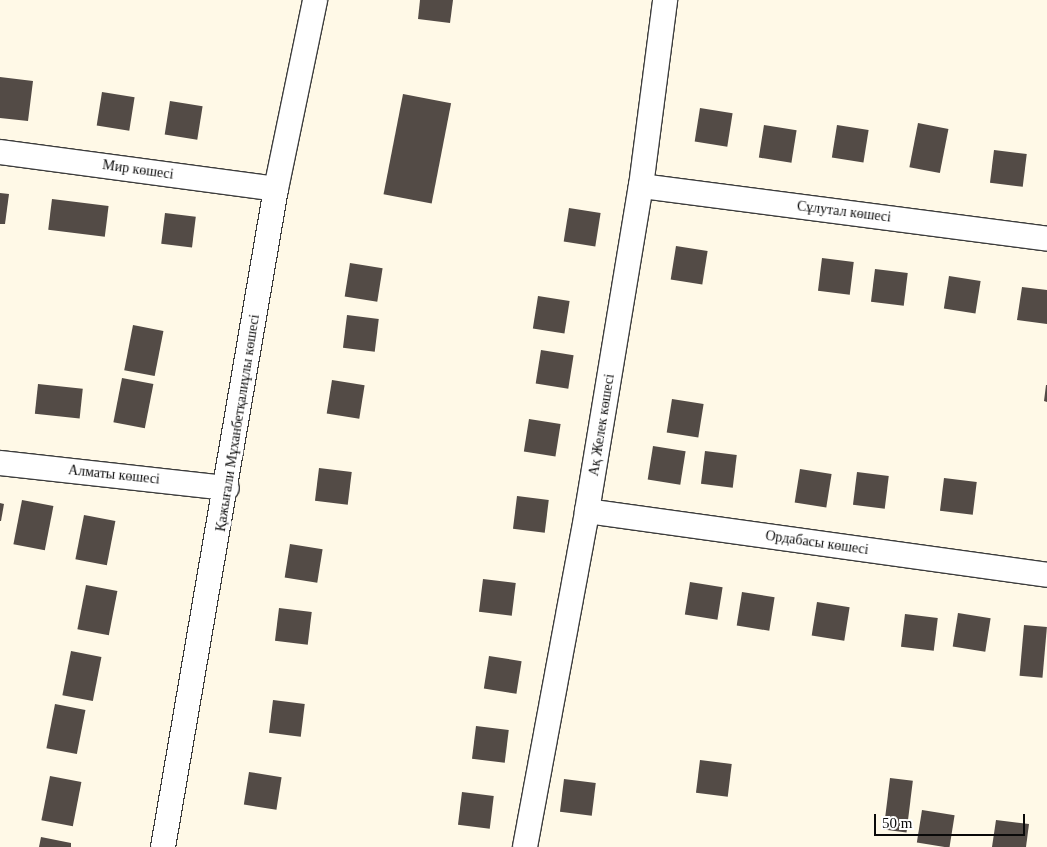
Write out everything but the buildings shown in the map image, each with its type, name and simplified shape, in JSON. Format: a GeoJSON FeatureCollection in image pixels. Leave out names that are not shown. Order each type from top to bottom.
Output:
{"type":"FeatureCollection","features":[{"type":"Feature","properties":{"kind":"street","name":"Қажығали Мұханбетқалиұлы көшесі"},"geometry":{"type":"LineString","coordinates":[[163,847],[228,488],[276,189],[315,0]]}},
{"type":"Feature","properties":{"kind":"street","name":"Ақ Желек көшесі"},"geometry":{"type":"LineString","coordinates":[[526,847],[587,510],[641,186],[665,0]]}},
{"type":"Feature","properties":{"kind":"street","name":"Мир көшесі"},"geometry":{"type":"LineString","coordinates":[[0,152],[276,189]]}},
{"type":"Feature","properties":{"kind":"street","name":"Сұлутал көшесі"},"geometry":{"type":"LineString","coordinates":[[641,186],[1047,239]]}},
{"type":"Feature","properties":{"kind":"street","name":"Алматы көшесі"},"geometry":{"type":"LineString","coordinates":[[0,463],[228,488]]}},
{"type":"Feature","properties":{"kind":"street","name":"Ордабасы көшесі"},"geometry":{"type":"LineString","coordinates":[[587,510],[1047,575]]}}]}
